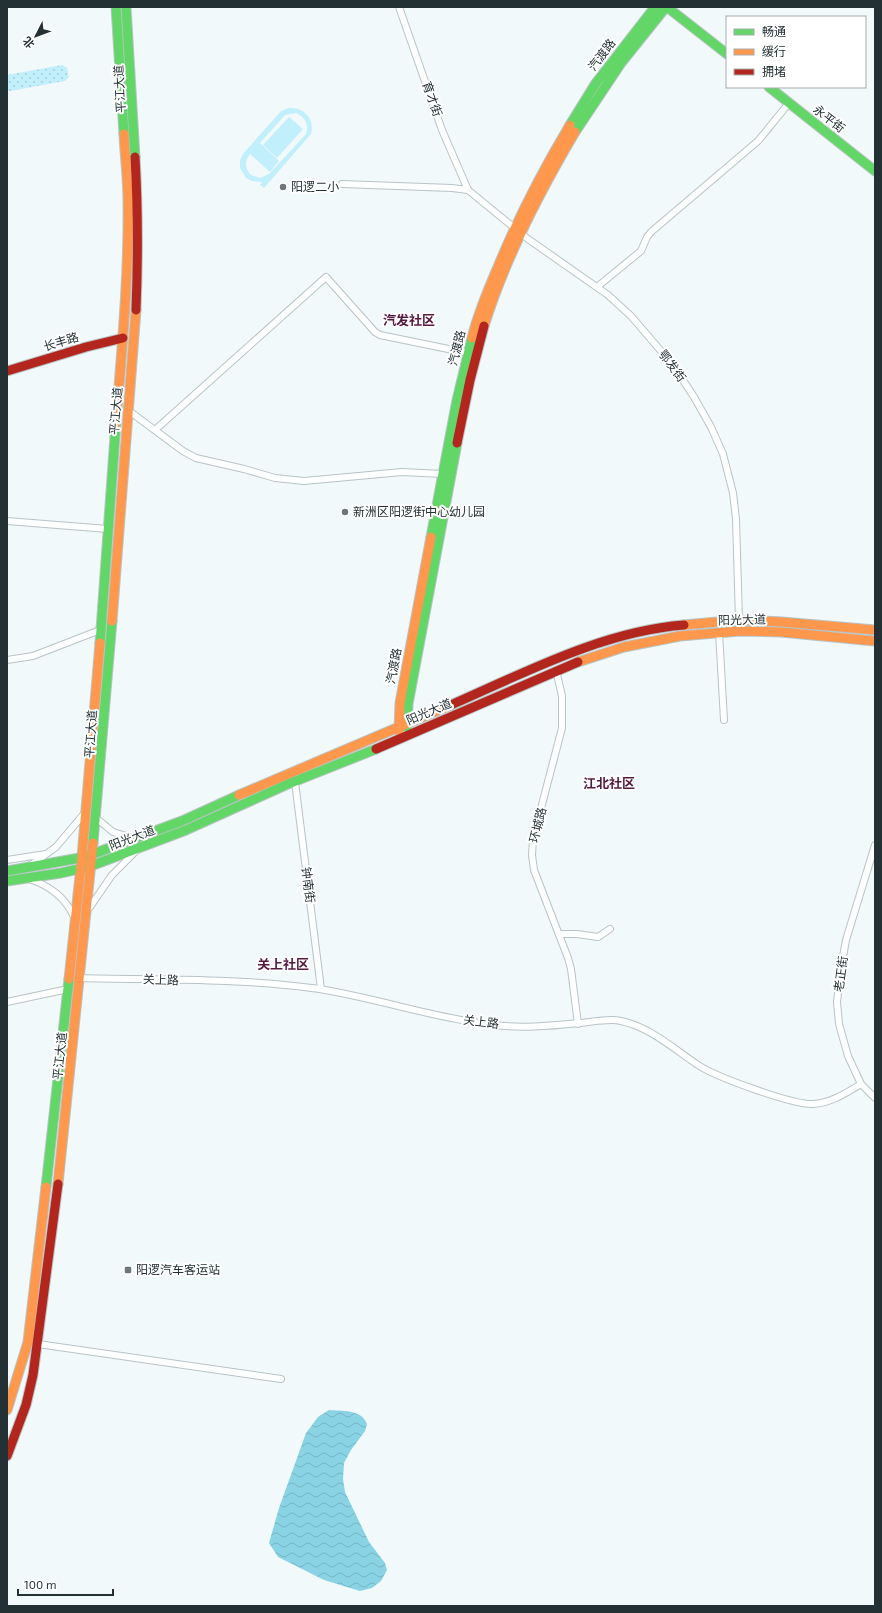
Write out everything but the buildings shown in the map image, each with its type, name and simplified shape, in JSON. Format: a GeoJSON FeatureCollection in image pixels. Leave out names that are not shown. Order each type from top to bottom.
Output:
{"type":"FeatureCollection","features":[{"type":"Feature","properties":{"kind":"main road","name":"平江大道"},"geometry":{"type":"LineString","coordinates":[[7,1410],[28,1342],[47,1194],[82,858],[123,338],[128,200],[116,7]]}},
{"type":"Feature","properties":{"kind":"main road","name":"平江大道"},"geometry":{"type":"LineString","coordinates":[[7,1456],[30,1390],[38,1344],[56,1203],[96,818],[136,296],[138,200],[126,7]]}},
{"type":"Feature","properties":{"kind":"main road","name":"汽渡路"},"geometry":{"type":"LineString","coordinates":[[403,725],[467,395],[487,316],[518,230],[541,174],[596,83],[655,7]]}},
{"type":"Feature","properties":{"kind":"main road","name":"汽渡路"},"geometry":{"type":"LineString","coordinates":[[403,736],[400,703],[443,474],[457,400],[468,353],[486,294],[518,230],[602,88],[636,43],[666,7]]}},
{"type":"Feature","properties":{"kind":"main road"},"geometry":{"type":"LineString","coordinates":[[666,7],[726,53]]}},
{"type":"Feature","properties":{"kind":"main road","name":"永平街"},"geometry":{"type":"LineString","coordinates":[[770,88],[875,170]]}},
{"type":"Feature","properties":{"kind":"main road","name":"长丰路"},"geometry":{"type":"LineString","coordinates":[[7,371],[86,347],[123,338]]}},
{"type":"Feature","properties":{"kind":"main road","name":"阳光大道"},"geometry":{"type":"LineString","coordinates":[[7,871],[82,858],[134,839],[182,820],[570,653],[602,642],[640,632],[679,625],[739,620],[875,630]]}},
{"type":"Feature","properties":{"kind":"main road","name":"阳光大道"},"geometry":{"type":"LineString","coordinates":[[7,881],[81,869],[139,848],[186,830],[556,670],[590,657],[624,647],[680,636],[719,632],[782,632],[875,641]]}},
{"type":"Feature","properties":{"kind":"street","name":"育才街"},"geometry":{"type":"LineString","coordinates":[[399,7],[442,130],[468,190]]}},
{"type":"Feature","properties":{"kind":"street"},"geometry":{"type":"LineString","coordinates":[[598,287],[641,251],[651,232],[758,141],[789,103]]}},
{"type":"Feature","properties":{"kind":"street"},"geometry":{"type":"LineString","coordinates":[[342,184],[452,188],[468,190]]}},
{"type":"Feature","properties":{"kind":"street","name":"鄂发街"},"geometry":{"type":"LineString","coordinates":[[468,190],[518,230],[598,287],[631,316],[661,350],[694,397],[718,440],[728,468],[735,506],[739,620]]}},
{"type":"Feature","properties":{"kind":"street"},"geometry":{"type":"LineString","coordinates":[[155,430],[326,277],[375,332],[380,335],[468,353]]}},
{"type":"Feature","properties":{"kind":"street"},"geometry":{"type":"LineString","coordinates":[[128,410],[189,455],[280,479],[304,481],[402,472],[443,474]]}},
{"type":"Feature","properties":{"kind":"street"},"geometry":{"type":"LineString","coordinates":[[7,521],[108,529]]}},
{"type":"Feature","properties":{"kind":"street"},"geometry":{"type":"LineString","coordinates":[[7,660],[33,656],[100,630]]}},
{"type":"Feature","properties":{"kind":"street"},"geometry":{"type":"LineString","coordinates":[[719,632],[724,720]]}},
{"type":"Feature","properties":{"kind":"street","name":"环城路"},"geometry":{"type":"LineString","coordinates":[[556,670],[562,696],[562,728],[533,839],[532,855],[534,870],[560,934],[571,969],[578,1024]]}},
{"type":"Feature","properties":{"kind":"street","name":"钟南街"},"geometry":{"type":"LineString","coordinates":[[295,782],[321,989]]}},
{"type":"Feature","properties":{"kind":"street"},"geometry":{"type":"LineString","coordinates":[[28,867],[48,854],[68,834],[86,810]]}},
{"type":"Feature","properties":{"kind":"street"},"geometry":{"type":"LineString","coordinates":[[96,818],[113,832],[134,839]]}},
{"type":"Feature","properties":{"kind":"street","name":"老正街"},"geometry":{"type":"LineString","coordinates":[[875,845],[846,940],[837,1002],[839,1024],[844,1046],[861,1084],[875,1098]]}},
{"type":"Feature","properties":{"kind":"street"},"geometry":{"type":"LineString","coordinates":[[86,914],[112,875],[139,848]]}},
{"type":"Feature","properties":{"kind":"street"},"geometry":{"type":"LineString","coordinates":[[7,860],[48,854]]}},
{"type":"Feature","properties":{"kind":"street"},"geometry":{"type":"LineString","coordinates":[[24,878],[37,882],[55,892],[69,908],[75,920]]}},
{"type":"Feature","properties":{"kind":"street"},"geometry":{"type":"LineString","coordinates":[[560,934],[577,934],[598,937],[610,929]]}},
{"type":"Feature","properties":{"kind":"street","name":"关上路"},"geometry":{"type":"LineString","coordinates":[[80,978],[221,982],[321,989],[383,1002],[440,1017],[489,1025],[539,1027],[619,1020],[654,1035],[704,1069],[798,1103],[814,1104],[830,1101],[861,1084]]}},
{"type":"Feature","properties":{"kind":"street"},"geometry":{"type":"LineString","coordinates":[[7,1002],[68,989]]}},
{"type":"Feature","properties":{"kind":"street"},"geometry":{"type":"LineString","coordinates":[[38,1344],[282,1379]]}},
{"type":"Feature","properties":{"kind":"shaded area"},"geometry":{"type":"Polygon","coordinates":[[[62,65],[67,68],[69,77],[65,81],[10,91],[7,90],[7,75],[62,65]]]}},
{"type":"Feature","properties":{"kind":"shaded area"},"geometry":{"type":"Polygon","coordinates":[[[294,108],[304,112],[310,119],[312,129],[311,134],[264,188],[260,185],[262,182],[252,181],[246,178],[240,168],[240,161],[243,154],[281,111],[294,108]],[[296,113],[285,115],[260,143],[279,161],[270,172],[250,154],[246,165],[247,170],[251,175],[260,178],[269,174],[306,134],[306,121],[296,113]]]}},
{"type":"Feature","properties":{"kind":"shaded area"},"geometry":{"type":"Polygon","coordinates":[[[289,117],[303,129],[277,158],[263,145],[289,117]]]}},
{"type":"Feature","properties":{"kind":"water"},"geometry":{"type":"Polygon","coordinates":[[[329,1410],[356,1413],[364,1419],[367,1424],[365,1431],[351,1450],[344,1463],[343,1479],[345,1492],[369,1542],[385,1563],[387,1570],[381,1581],[372,1588],[360,1591],[324,1580],[278,1557],[269,1543],[279,1508],[306,1433],[318,1417],[329,1410]]]}},
{"type":"Feature","properties":{"kind":"traffic: fast"},"geometry":{"type":"LineString","coordinates":[[116,7],[124,134]]}},
{"type":"Feature","properties":{"kind":"traffic: fast"},"geometry":{"type":"LineString","coordinates":[[126,7],[135,157]]}},
{"type":"Feature","properties":{"kind":"traffic: fast"},"geometry":{"type":"LineString","coordinates":[[570,125],[596,83],[655,7]]}},
{"type":"Feature","properties":{"kind":"traffic: fast"},"geometry":{"type":"LineString","coordinates":[[575,132],[621,63],[666,7]]}},
{"type":"Feature","properties":{"kind":"traffic: fast"},"geometry":{"type":"LineString","coordinates":[[667,7],[726,53]]}},
{"type":"Feature","properties":{"kind":"traffic: fast"},"geometry":{"type":"LineString","coordinates":[[770,88],[875,171]]}},
{"type":"Feature","properties":{"kind":"traffic: fast"},"geometry":{"type":"LineString","coordinates":[[431,537],[457,400],[472,338]]}},
{"type":"Feature","properties":{"kind":"traffic: fast"},"geometry":{"type":"LineString","coordinates":[[100,643],[116,423]]}},
{"type":"Feature","properties":{"kind":"traffic: fast"},"geometry":{"type":"LineString","coordinates":[[407,727],[408,704],[457,443]]}},
{"type":"Feature","properties":{"kind":"traffic: fast"},"geometry":{"type":"LineString","coordinates":[[93,843],[112,621]]}},
{"type":"Feature","properties":{"kind":"traffic: fast"},"geometry":{"type":"LineString","coordinates":[[7,881],[61,873],[88,867],[186,830],[288,784],[376,749]]}},
{"type":"Feature","properties":{"kind":"traffic: fast"},"geometry":{"type":"LineString","coordinates":[[7,871],[85,857],[182,821],[239,795]]}},
{"type":"Feature","properties":{"kind":"traffic: fast"},"geometry":{"type":"LineString","coordinates":[[46,1187],[69,979]]}},
{"type":"Feature","properties":{"kind":"traffic: slow"},"geometry":{"type":"LineString","coordinates":[[472,338],[487,293],[514,230],[540,177],[570,125]]}},
{"type":"Feature","properties":{"kind":"traffic: slow"},"geometry":{"type":"LineString","coordinates":[[484,326],[492,301],[524,226],[575,132]]}},
{"type":"Feature","properties":{"kind":"traffic: slow"},"geometry":{"type":"LineString","coordinates":[[116,423],[125,312],[128,229],[128,193],[124,134]]}},
{"type":"Feature","properties":{"kind":"traffic: slow"},"geometry":{"type":"LineString","coordinates":[[112,621],[136,310]]}},
{"type":"Feature","properties":{"kind":"traffic: slow"},"geometry":{"type":"LineString","coordinates":[[399,731],[400,703],[431,537]]}},
{"type":"Feature","properties":{"kind":"traffic: slow"},"geometry":{"type":"LineString","coordinates":[[684,625],[739,620],[875,630]]}},
{"type":"Feature","properties":{"kind":"traffic: slow"},"geometry":{"type":"LineString","coordinates":[[578,662],[624,647],[680,636],[740,631],[781,632],[875,641]]}},
{"type":"Feature","properties":{"kind":"traffic: slow"},"geometry":{"type":"LineString","coordinates":[[69,979],[82,857],[100,643]]}},
{"type":"Feature","properties":{"kind":"traffic: slow"},"geometry":{"type":"LineString","coordinates":[[239,795],[453,704]]}},
{"type":"Feature","properties":{"kind":"traffic: slow"},"geometry":{"type":"LineString","coordinates":[[58,1184],[93,843]]}},
{"type":"Feature","properties":{"kind":"traffic: slow"},"geometry":{"type":"LineString","coordinates":[[7,1410],[28,1342],[46,1187]]}},
{"type":"Feature","properties":{"kind":"traffic: jam"},"geometry":{"type":"LineString","coordinates":[[135,157],[137,195],[136,310]]}},
{"type":"Feature","properties":{"kind":"traffic: jam"},"geometry":{"type":"LineString","coordinates":[[457,443],[470,380],[484,326]]}},
{"type":"Feature","properties":{"kind":"traffic: jam"},"geometry":{"type":"LineString","coordinates":[[7,371],[86,347],[123,338]]}},
{"type":"Feature","properties":{"kind":"traffic: jam"},"geometry":{"type":"LineString","coordinates":[[453,704],[537,667],[595,644],[624,635],[684,625]]}},
{"type":"Feature","properties":{"kind":"traffic: jam"},"geometry":{"type":"LineString","coordinates":[[376,749],[578,662]]}},
{"type":"Feature","properties":{"kind":"traffic: jam"},"geometry":{"type":"LineString","coordinates":[[7,1456],[26,1405],[33,1375],[58,1184]]}},
{"type":"Feature","properties":{"kind":"place","name":"阳逻二小"},"geometry":{"type":"Point","coordinates":[283,187]}},
{"type":"Feature","properties":{"kind":"place","name":"新洲区阳逻街中心幼儿园"},"geometry":{"type":"Point","coordinates":[345,512]}},
{"type":"Feature","properties":{"kind":"place","name":"阳逻汽车客运站"},"geometry":{"type":"Point","coordinates":[128,1270]}},
{"type":"Feature","properties":{"kind":"district","name":"汽发社区"},"geometry":{"type":"Point","coordinates":[409,320]}},
{"type":"Feature","properties":{"kind":"district","name":"江北社区"},"geometry":{"type":"Point","coordinates":[609,783]}},
{"type":"Feature","properties":{"kind":"district","name":"关上社区"},"geometry":{"type":"Point","coordinates":[283,964]}}]}
